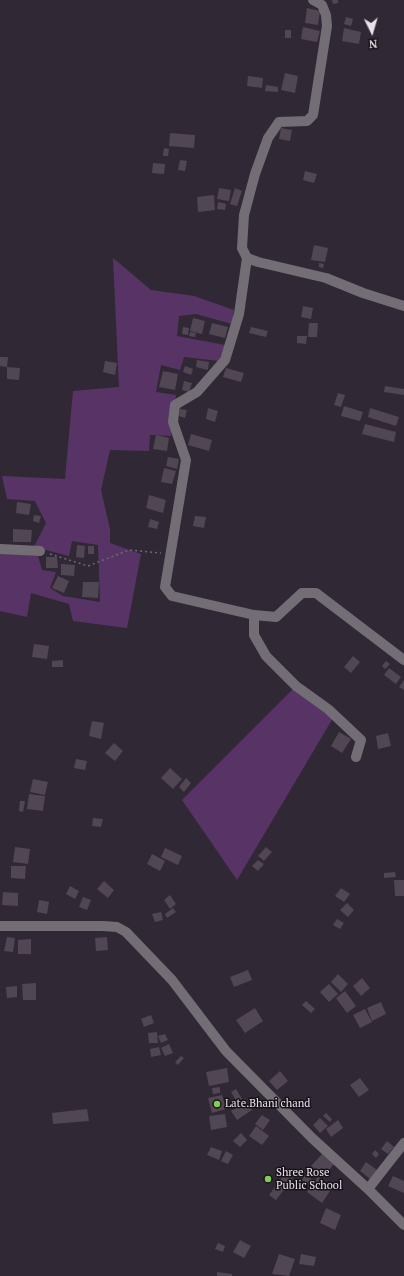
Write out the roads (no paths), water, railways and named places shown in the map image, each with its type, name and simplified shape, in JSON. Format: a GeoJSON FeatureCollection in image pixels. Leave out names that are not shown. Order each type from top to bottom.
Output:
{"type":"FeatureCollection","features":[{"type":"Feature","properties":{"kind":"street"},"geometry":{"type":"LineString","coordinates":[[314,0],[322,5],[326,15],[326,26],[313,115],[307,121],[278,122],[268,138],[244,215],[242,248],[248,258],[258,262],[326,278],[363,293],[404,306]]}},
{"type":"Feature","properties":{"kind":"street"},"geometry":{"type":"LineString","coordinates":[[248,258],[238,314],[225,360],[197,392],[176,405],[173,422],[186,460],[169,554],[165,587],[172,596],[254,615],[276,617],[302,593],[316,593],[404,660]]}},
{"type":"Feature","properties":{"kind":"street"},"geometry":{"type":"LineString","coordinates":[[0,549],[40,551]]}},
{"type":"Feature","properties":{"kind":"street"},"geometry":{"type":"LineString","coordinates":[[254,615],[254,635],[266,656],[296,686],[328,709],[361,740],[356,757]]}},
{"type":"Feature","properties":{"kind":"street"},"geometry":{"type":"LineString","coordinates":[[0,926],[103,926],[117,927],[126,932],[172,980],[226,1052],[312,1138],[368,1189],[404,1225]]}},
{"type":"Feature","properties":{"kind":"street"},"geometry":{"type":"LineString","coordinates":[[368,1189],[404,1143]]}},
{"type":"Feature","properties":{"kind":"place","name":"Late.Bhani chand"},"geometry":{"type":"Point","coordinates":[217,1104]}},
{"type":"Feature","properties":{"kind":"place","name":"Shree Rose Public School"},"geometry":{"type":"Point","coordinates":[268,1179]}}]}
